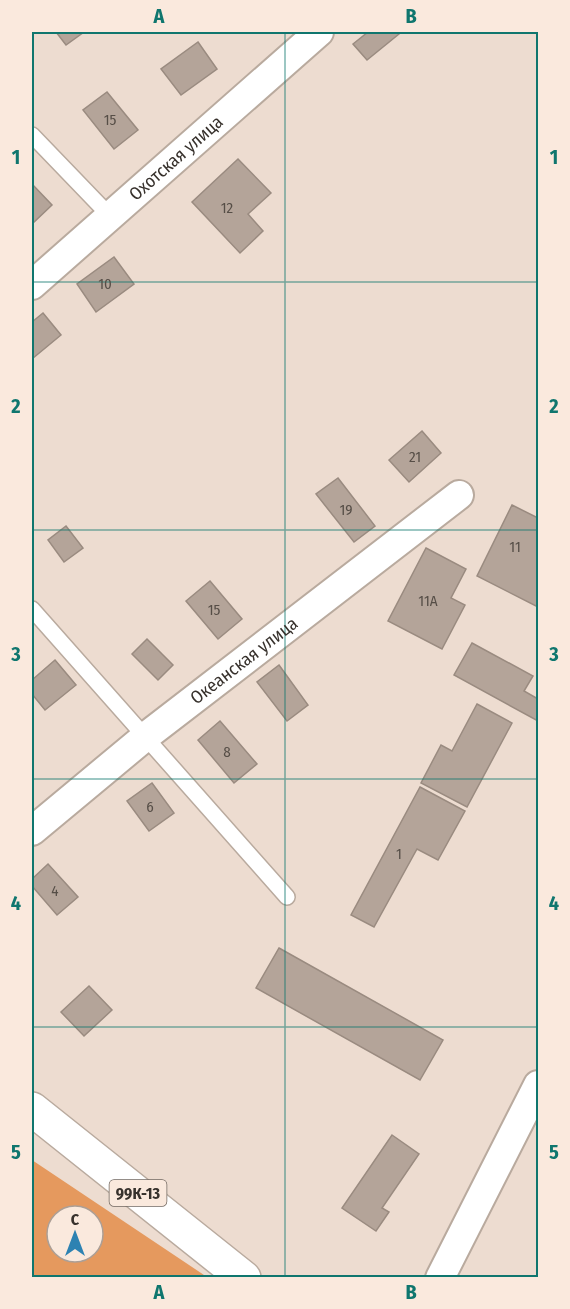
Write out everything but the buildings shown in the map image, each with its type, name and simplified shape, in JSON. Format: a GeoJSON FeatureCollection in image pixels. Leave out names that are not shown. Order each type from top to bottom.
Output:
{"type":"FeatureCollection","features":[{"type":"Feature","properties":{"kind":"main road","name":"99К-13"},"geometry":{"type":"LineString","coordinates":[[32,1109],[244,1278]]}},
{"type":"Feature","properties":{"kind":"street","name":"Охотская улица"},"geometry":{"type":"LineString","coordinates":[[32,285],[319,32]]}},
{"type":"Feature","properties":{"kind":"street","name":"Океанская улица"},"geometry":{"type":"LineString","coordinates":[[32,831],[146,737],[459,495]]}},
{"type":"Feature","properties":{"kind":"street"},"geometry":{"type":"LineString","coordinates":[[440,1278],[538,1085]]}},
{"type":"Feature","properties":{"kind":"lane"},"geometry":{"type":"LineString","coordinates":[[32,135],[110,216]]}},
{"type":"Feature","properties":{"kind":"lane"},"geometry":{"type":"LineString","coordinates":[[32,609],[287,897]]}},
{"type":"Feature","properties":{"kind":"shaded area"},"geometry":{"type":"Polygon","coordinates":[[[32,1160],[98,1204],[45,1204],[45,1264],[105,1264],[105,1209],[207,1277],[32,1277],[32,1160]]]}}]}
